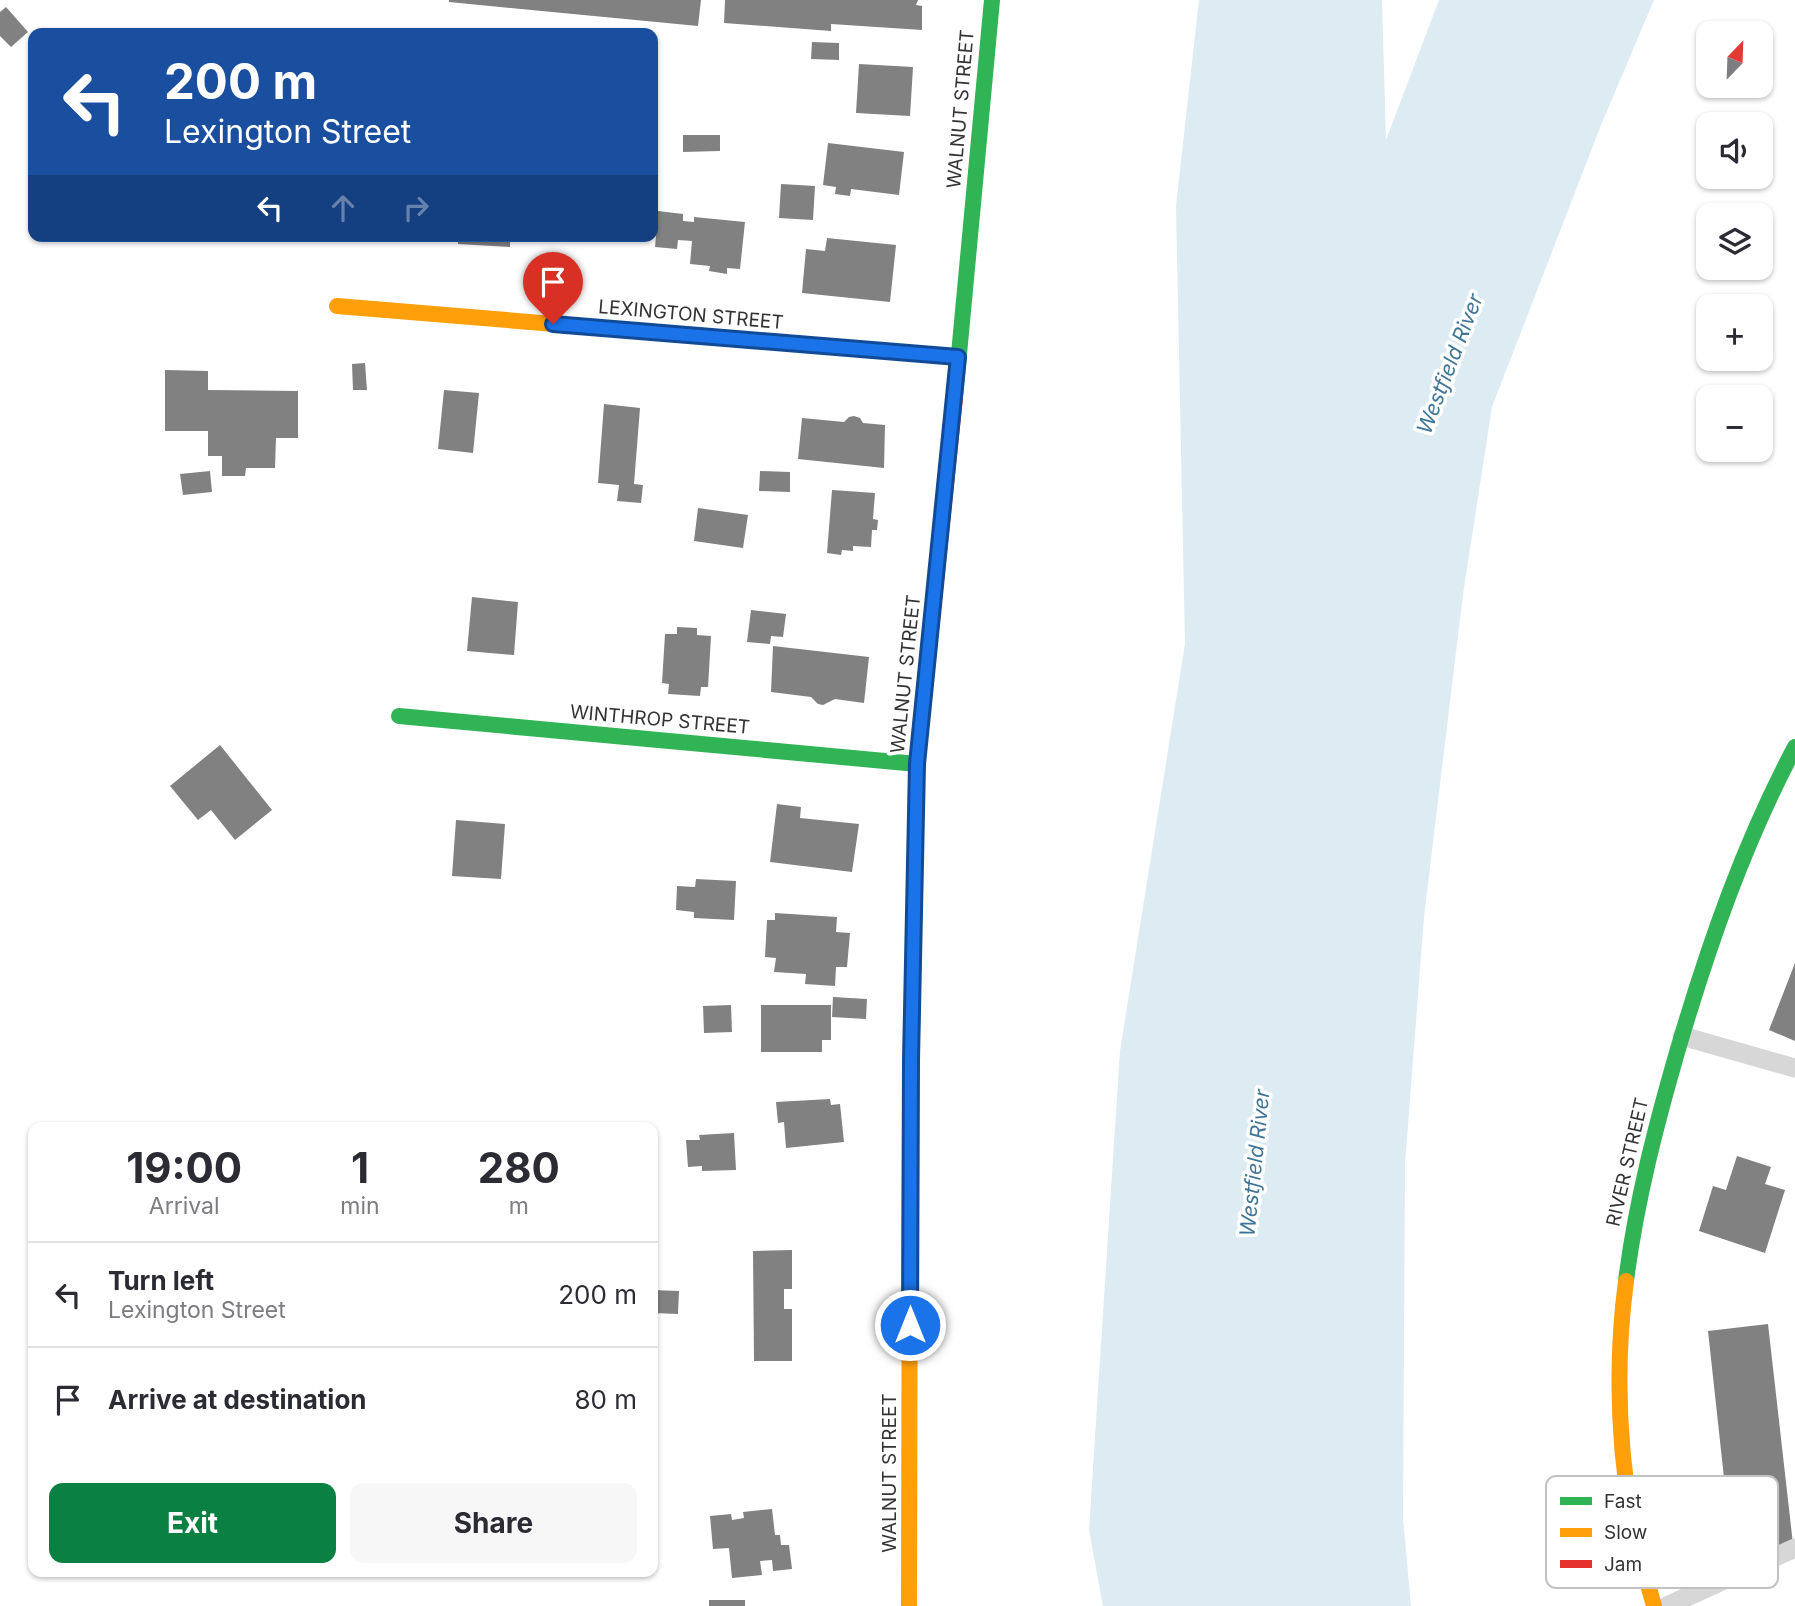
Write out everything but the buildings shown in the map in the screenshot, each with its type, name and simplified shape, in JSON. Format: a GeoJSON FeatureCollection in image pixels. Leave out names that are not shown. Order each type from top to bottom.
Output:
{"type":"FeatureCollection","features":[{"type":"Feature","properties":{"kind":"main road","name":"WALNUT STREET"},"geometry":{"type":"LineString","coordinates":[[909,1606],[910,1111],[917,764],[992,0]]}},
{"type":"Feature","properties":{"kind":"main road","name":"LEXINGTON STREET"},"geometry":{"type":"LineString","coordinates":[[337,306],[958,357]]}},
{"type":"Feature","properties":{"kind":"main road","name":"WINTHROP STREET"},"geometry":{"type":"LineString","coordinates":[[399,716],[917,764]]}},
{"type":"Feature","properties":{"kind":"main road","name":"RIVER STREET"},"geometry":{"type":"LineString","coordinates":[[1623,1476],[1619,1442],[1618,1360],[1621,1308],[1636,1207],[1649,1149],[1682,1036],[1731,887],[1768,799],[1795,747]]}},
{"type":"Feature","properties":{"kind":"main road","name":"RIVER STREET"},"geometry":{"type":"LineString","coordinates":[[1649,1588],[1654,1606]]}},
{"type":"Feature","properties":{"kind":"lane"},"geometry":{"type":"LineString","coordinates":[[1682,1036],[1795,1069]]}},
{"type":"Feature","properties":{"kind":"lane"},"geometry":{"type":"LineString","coordinates":[[1778,1556],[1795,1548]]}},
{"type":"Feature","properties":{"kind":"lane"},"geometry":{"type":"LineString","coordinates":[[1667,1606],[1707,1588]]}},
{"type":"Feature","properties":{"kind":"water","name":"Westfield River"},"geometry":{"type":"Polygon","coordinates":[[[1199,0],[1382,0],[1386,140],[1439,0],[1654,0],[1601,125],[1492,407],[1463,594],[1424,917],[1405,1164],[1403,1518],[1411,1606],[1103,1606],[1089,1530],[1120,1051],[1185,644],[1176,206],[1199,0]]]}},
{"type":"Feature","properties":{"kind":"traffic: fast"},"geometry":{"type":"LineString","coordinates":[[955,397],[992,0]]}},
{"type":"Feature","properties":{"kind":"traffic: fast"},"geometry":{"type":"LineString","coordinates":[[651,332],[959,357]]}},
{"type":"Feature","properties":{"kind":"traffic: fast"},"geometry":{"type":"LineString","coordinates":[[910,1138],[917,764],[930,639]]}},
{"type":"Feature","properties":{"kind":"traffic: fast"},"geometry":{"type":"LineString","coordinates":[[399,716],[917,764]]}},
{"type":"Feature","properties":{"kind":"traffic: fast"},"geometry":{"type":"LineString","coordinates":[[1626,1281],[1648,1164],[1690,1010],[1744,857],[1795,747]]}},
{"type":"Feature","properties":{"kind":"traffic: slow"},"geometry":{"type":"LineString","coordinates":[[337,306],[651,332]]}},
{"type":"Feature","properties":{"kind":"traffic: slow"},"geometry":{"type":"LineString","coordinates":[[909,1606],[910,1138]]}},
{"type":"Feature","properties":{"kind":"traffic: slow"},"geometry":{"type":"LineString","coordinates":[[1625,1476],[1619,1374],[1626,1281]]}},
{"type":"Feature","properties":{"kind":"traffic: slow"},"geometry":{"type":"LineString","coordinates":[[1649,1588],[1654,1606]]}},
{"type":"Feature","properties":{"kind":"traffic: jam"},"geometry":{"type":"LineString","coordinates":[[930,639],[955,397]]}},
{"type":"Feature","properties":{"kind":"route"},"geometry":{"type":"LineString","coordinates":[[553,324],[958,357],[917,764],[912,905],[910,1325]]}}]}
